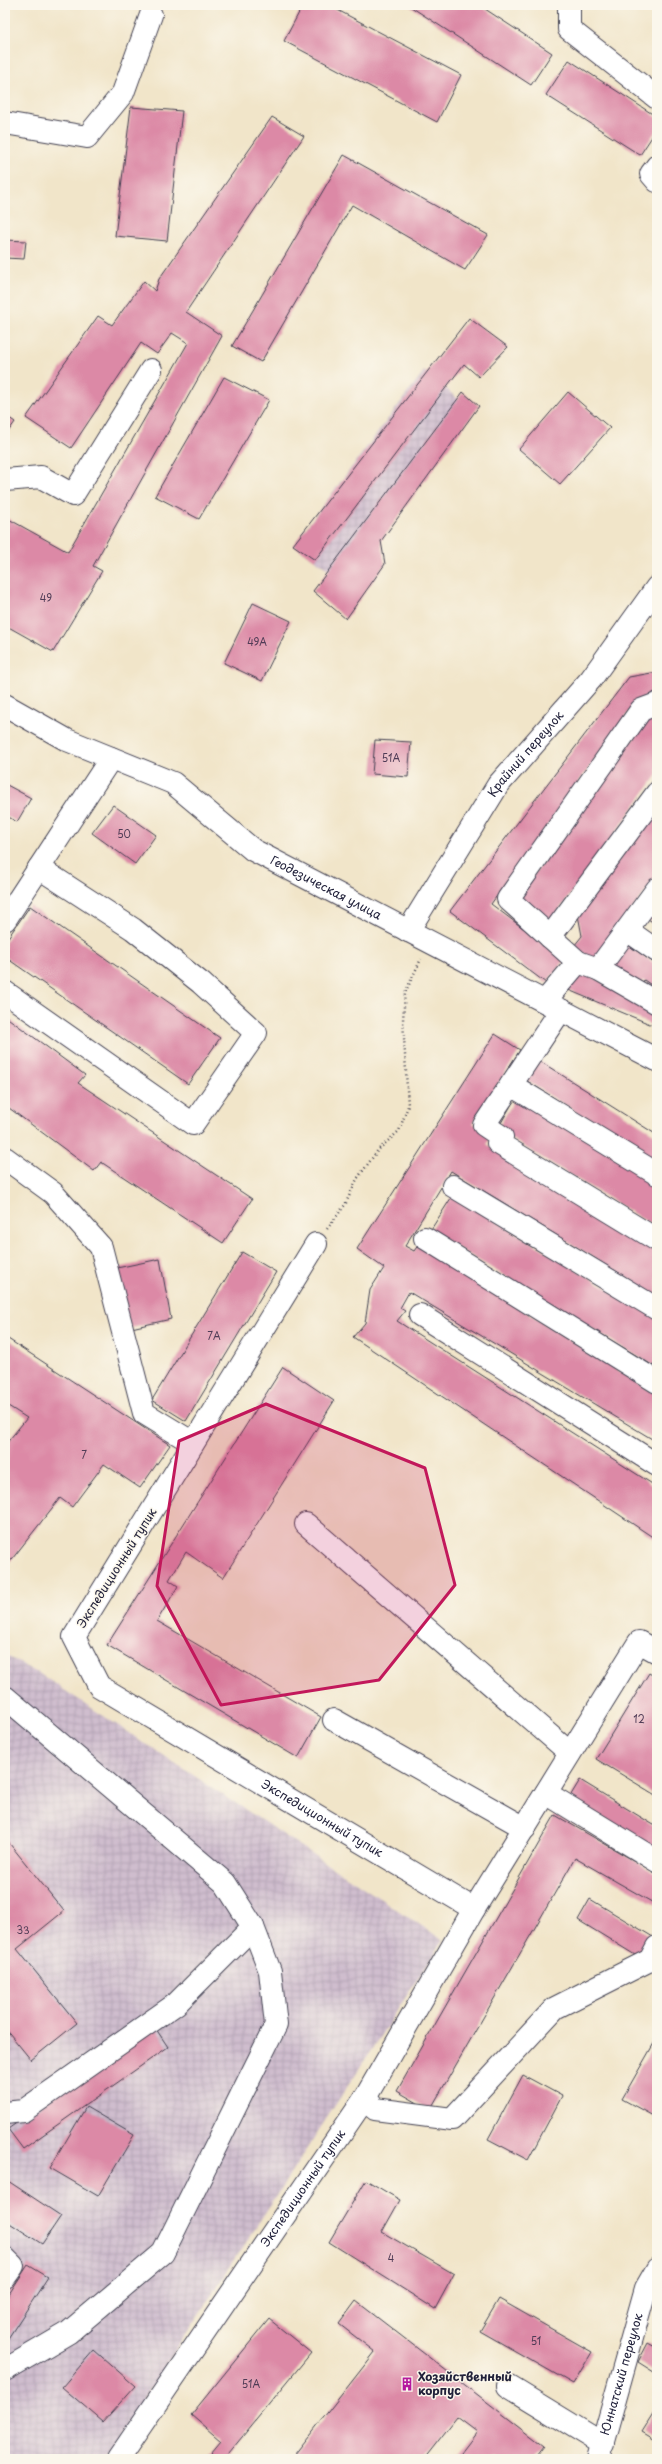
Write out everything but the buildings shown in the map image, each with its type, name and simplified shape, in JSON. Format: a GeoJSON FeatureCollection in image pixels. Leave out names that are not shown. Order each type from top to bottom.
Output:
{"type":"FeatureCollection","features":[{"type":"Feature","properties":{"kind":"street"},"geometry":{"type":"LineString","coordinates":[[569,5],[569,29],[657,98]]}},
{"type":"Feature","properties":{"kind":"street"},"geometry":{"type":"LineString","coordinates":[[5,123],[87,138],[123,93],[151,15]]}},
{"type":"Feature","properties":{"kind":"street"},"geometry":{"type":"LineString","coordinates":[[657,166],[651,174],[657,181]]}},
{"type":"Feature","properties":{"kind":"street"},"geometry":{"type":"LineString","coordinates":[[5,480],[41,477],[72,495],[151,370]]}},
{"type":"Feature","properties":{"kind":"street","name":"Крайний переулок"},"geometry":{"type":"LineString","coordinates":[[408,931],[498,785],[591,679],[657,587]]}},
{"type":"Feature","properties":{"kind":"street"},"geometry":{"type":"LineString","coordinates":[[657,704],[641,710],[508,899],[578,962],[598,969],[657,1003]]}},
{"type":"Feature","properties":{"kind":"street","name":"Геодезическая улица"},"geometry":{"type":"LineString","coordinates":[[5,705],[67,740],[173,783],[253,850],[657,1060]]}},
{"type":"Feature","properties":{"kind":"street"},"geometry":{"type":"LineString","coordinates":[[5,920],[111,758]]}},
{"type":"Feature","properties":{"kind":"street"},"geometry":{"type":"LineString","coordinates":[[550,937],[657,793]]}},
{"type":"Feature","properties":{"kind":"street"},"geometry":{"type":"LineString","coordinates":[[5,992],[194,1124],[256,1032],[201,983],[133,929],[39,868]]}},
{"type":"Feature","properties":{"kind":"street"},"geometry":{"type":"LineString","coordinates":[[598,969],[657,889]]}},
{"type":"Feature","properties":{"kind":"street"},"geometry":{"type":"LineString","coordinates":[[627,930],[657,951]]}},
{"type":"Feature","properties":{"kind":"street"},"geometry":{"type":"LineString","coordinates":[[578,962],[511,1085],[484,1125],[502,1137],[498,1143],[657,1240]]}},
{"type":"Feature","properties":{"kind":"street"},"geometry":{"type":"LineString","coordinates":[[511,1085],[657,1174]]}},
{"type":"Feature","properties":{"kind":"street"},"geometry":{"type":"LineString","coordinates":[[5,1158],[53,1193],[102,1246],[144,1413],[193,1443]]}},
{"type":"Feature","properties":{"kind":"street"},"geometry":{"type":"LineString","coordinates":[[453,1186],[657,1309]]}},
{"type":"Feature","properties":{"kind":"street"},"geometry":{"type":"LineString","coordinates":[[425,1238],[657,1382]]}},
{"type":"Feature","properties":{"kind":"street","name":"Экспедиционный тупик"},"geometry":{"type":"LineString","coordinates":[[316,1244],[74,1637],[99,1686],[474,1909]]}},
{"type":"Feature","properties":{"kind":"street"},"geometry":{"type":"LineString","coordinates":[[420,1315],[657,1465]]}},
{"type":"Feature","properties":{"kind":"street"},"geometry":{"type":"LineString","coordinates":[[306,1524],[570,1754]]}},
{"type":"Feature","properties":{"kind":"street","name":"Экспедиционный тупик"},"geometry":{"type":"LineString","coordinates":[[120,2458],[366,2098],[474,1909],[570,1754],[648,1647]]}},
{"type":"Feature","properties":{"kind":"street"},"geometry":{"type":"LineString","coordinates":[[5,1697],[225,1883],[253,1927],[270,1971],[276,2025],[163,2253],[68,2333],[5,2370]]}},
{"type":"Feature","properties":{"kind":"street"},"geometry":{"type":"LineString","coordinates":[[334,1720],[524,1828]]}},
{"type":"Feature","properties":{"kind":"street"},"geometry":{"type":"LineString","coordinates":[[546,1793],[657,1860]]}},
{"type":"Feature","properties":{"kind":"street"},"geometry":{"type":"LineString","coordinates":[[5,2113],[24,2111],[176,2004],[253,1927]]}},
{"type":"Feature","properties":{"kind":"street"},"geometry":{"type":"LineString","coordinates":[[366,2098],[375,2109],[452,2119],[555,2008],[650,1960],[657,1947]]}},
{"type":"Feature","properties":{"kind":"street"},"geometry":{"type":"LineString","coordinates":[[5,2258],[13,2266],[5,2276]]}},
{"type":"Feature","properties":{"kind":"street","name":"Юннатский переулок"},"geometry":{"type":"LineString","coordinates":[[600,2451],[646,2288],[657,2269]]}},
{"type":"Feature","properties":{"kind":"street"},"geometry":{"type":"LineString","coordinates":[[508,2386],[600,2451]]}},
{"type":"Feature","properties":{"kind":"path"},"geometry":{"type":"LineString","coordinates":[[316,1244],[345,1205],[357,1179],[378,1150],[399,1131],[408,1106],[403,1020],[405,993],[430,942]]}},
{"type":"Feature","properties":{"kind":"highlighted area"},"geometry":{"type":"Polygon","coordinates":[[[266,1404],[425,1468],[455,1585],[379,1680],[221,1705],[157,1586],[179,1441],[266,1404]]]}},
{"type":"Feature","properties":{"kind":"shaded area"},"geometry":{"type":"Polygon","coordinates":[[[424,371],[474,412],[347,582],[293,545],[424,371]]]}},
{"type":"Feature","properties":{"kind":"shaded area"},"geometry":{"type":"Polygon","coordinates":[[[5,1655],[43,1676],[443,1940],[109,2452],[101,2459],[5,2459],[5,1655]]]}},
{"type":"Feature","properties":{"kind":"place","name":"Хозяйственный корпус"},"geometry":{"type":"Point","coordinates":[407,2384]}}]}
